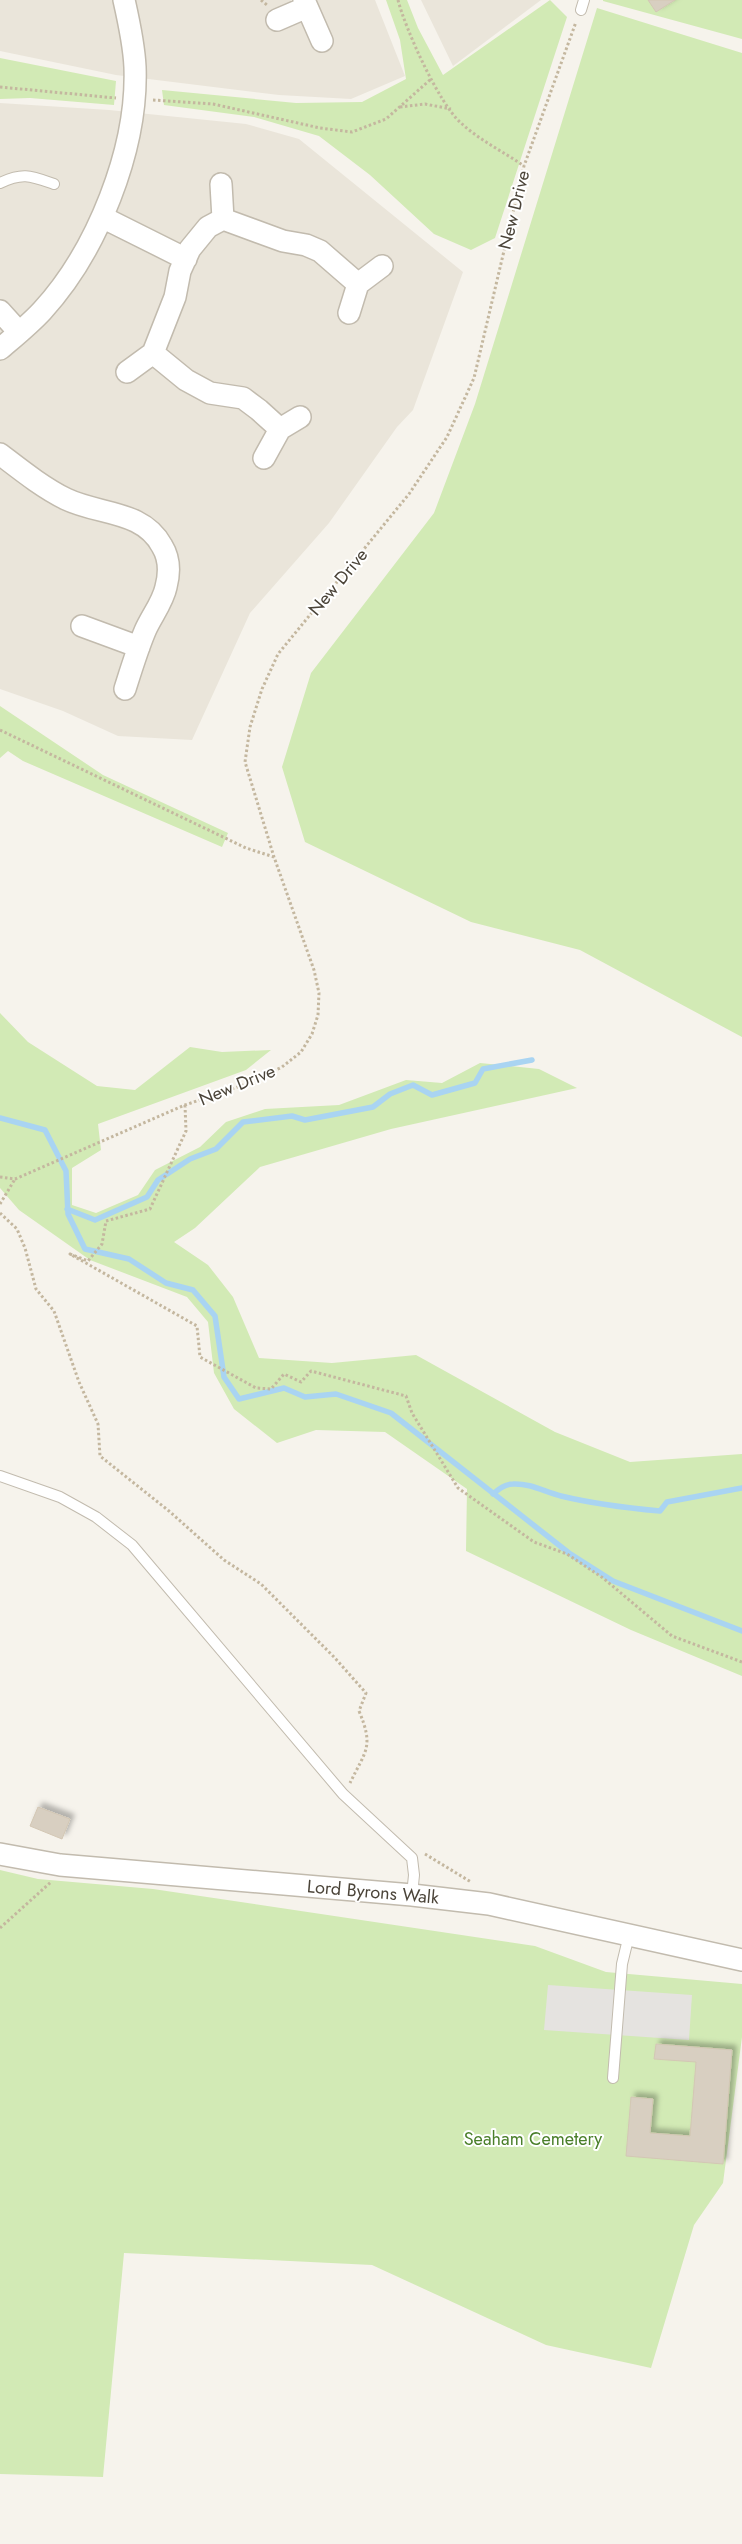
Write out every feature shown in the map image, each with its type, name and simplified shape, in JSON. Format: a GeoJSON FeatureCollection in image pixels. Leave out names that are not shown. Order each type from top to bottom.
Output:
{"type":"FeatureCollection","features":[{"type":"Feature","properties":{"kind":"street"},"geometry":{"type":"LineString","coordinates":[[0,349],[42,312],[59,290],[102,218],[126,146],[134,99],[135,68],[132,35],[124,0]]}},
{"type":"Feature","properties":{"kind":"street"},"geometry":{"type":"LineString","coordinates":[[277,20],[305,4],[322,41]]}},
{"type":"Feature","properties":{"kind":"street"},"geometry":{"type":"LineString","coordinates":[[221,184],[224,219]]}},
{"type":"Feature","properties":{"kind":"street"},"geometry":{"type":"LineString","coordinates":[[102,218],[186,259]]}},
{"type":"Feature","properties":{"kind":"street"},"geometry":{"type":"LineString","coordinates":[[127,372],[153,353],[175,297],[180,271],[186,259],[208,227],[224,219],[283,241],[306,245],[320,251],[358,284]]}},
{"type":"Feature","properties":{"kind":"street"},"geometry":{"type":"LineString","coordinates":[[349,313],[358,284],[382,266]]}},
{"type":"Feature","properties":{"kind":"street"},"geometry":{"type":"LineString","coordinates":[[0,311],[19,332]]}},
{"type":"Feature","properties":{"kind":"street"},"geometry":{"type":"LineString","coordinates":[[153,353],[186,380],[210,392],[243,398],[280,429]]}},
{"type":"Feature","properties":{"kind":"street"},"geometry":{"type":"LineString","coordinates":[[264,458],[280,429],[300,417]]}},
{"type":"Feature","properties":{"kind":"street"},"geometry":{"type":"LineString","coordinates":[[0,454],[22,471],[66,499],[135,520],[158,537],[166,553],[169,568],[166,588],[139,647],[125,689]]}},
{"type":"Feature","properties":{"kind":"street"},"geometry":{"type":"LineString","coordinates":[[82,626],[139,647]]}},
{"type":"Feature","properties":{"kind":"street","name":"Lord Byrons Walk"},"geometry":{"type":"LineString","coordinates":[[0,1854],[60,1865],[412,1895],[489,1904],[742,1960]]}},
{"type":"Feature","properties":{"kind":"lane"},"geometry":{"type":"LineString","coordinates":[[0,183],[15,176],[29,176],[54,184]]}},
{"type":"Feature","properties":{"kind":"lane"},"geometry":{"type":"LineString","coordinates":[[0,1476],[60,1498],[96,1517],[132,1545],[344,1794],[412,1858],[414,1875],[412,1895]]}},
{"type":"Feature","properties":{"kind":"lane"},"geometry":{"type":"LineString","coordinates":[[613,2078],[622,1964],[629,1935]]}},
{"type":"Feature","properties":{"kind":"path"},"geometry":{"type":"LineString","coordinates":[[398,0],[401,12],[431,79],[460,122],[524,166]]}},
{"type":"Feature","properties":{"kind":"path","name":"New Drive"},"geometry":{"type":"LineString","coordinates":[[15,1180],[185,1105],[249,1084],[282,1067],[301,1052],[312,1034],[319,992],[314,970],[274,857],[245,762],[250,728],[262,689],[278,654],[409,494],[447,437],[474,378],[524,166],[582,5]]}},
{"type":"Feature","properties":{"kind":"path"},"geometry":{"type":"LineString","coordinates":[[152,100],[213,104],[320,128],[352,132],[386,118],[431,79]]}},
{"type":"Feature","properties":{"kind":"path"},"geometry":{"type":"LineString","coordinates":[[0,87],[113,97]]}},
{"type":"Feature","properties":{"kind":"path"},"geometry":{"type":"LineString","coordinates":[[400,107],[425,104],[451,109]]}},
{"type":"Feature","properties":{"kind":"path"},"geometry":{"type":"LineString","coordinates":[[0,730],[246,848],[274,857]]}},
{"type":"Feature","properties":{"kind":"path"},"geometry":{"type":"LineString","coordinates":[[185,1105],[186,1131],[150,1208],[106,1221],[102,1244],[88,1261],[70,1254],[197,1326],[200,1357],[256,1388],[271,1390],[284,1374],[301,1382],[311,1371],[406,1396],[412,1413],[458,1488],[534,1542],[567,1554],[603,1578],[672,1636],[742,1662]]}},
{"type":"Feature","properties":{"kind":"path"},"geometry":{"type":"LineString","coordinates":[[0,1177],[15,1180],[0,1204]]}},
{"type":"Feature","properties":{"kind":"path"},"geometry":{"type":"LineString","coordinates":[[0,1213],[17,1229],[25,1248],[36,1289],[54,1311],[79,1382],[98,1424],[100,1456],[169,1511],[224,1560],[261,1584],[334,1657],[366,1693],[359,1711],[368,1731],[368,1746],[348,1786]]}},
{"type":"Feature","properties":{"kind":"path"},"geometry":{"type":"LineString","coordinates":[[424,1854],[482,1888],[489,1904]]}},
{"type":"Feature","properties":{"kind":"path"},"geometry":{"type":"LineString","coordinates":[[0,1928],[56,1878],[60,1865]]}},
{"type":"Feature","properties":{"kind":"shaded area"},"geometry":{"type":"Polygon","coordinates":[[[0,0],[375,0],[405,76],[351,99],[279,95],[116,75],[0,51],[0,0]]]}},
{"type":"Feature","properties":{"kind":"shaded area"},"geometry":{"type":"Polygon","coordinates":[[[421,0],[541,0],[453,66],[421,0]]]}},
{"type":"Feature","properties":{"kind":"shaded area"},"geometry":{"type":"Polygon","coordinates":[[[0,103],[109,110],[246,124],[299,139],[463,272],[413,410],[397,427],[329,523],[250,613],[192,740],[118,736],[63,711],[0,689],[0,103]]]}},
{"type":"Feature","properties":{"kind":"shaded area"},"geometry":{"type":"Polygon","coordinates":[[[548,1985],[692,1995],[689,2040],[544,2030],[548,1985]]]}},
{"type":"Feature","properties":{"kind":"green space"},"geometry":{"type":"Polygon","coordinates":[[[386,0],[407,0],[418,28],[443,75],[550,0],[567,17],[495,238],[471,250],[434,234],[370,175],[319,136],[254,117],[164,105],[162,90],[296,103],[362,102],[406,79],[400,40],[386,0]]]}},
{"type":"Feature","properties":{"kind":"green space"},"geometry":{"type":"Polygon","coordinates":[[[603,0],[742,0],[742,39],[603,1],[603,0]]]}},
{"type":"Feature","properties":{"kind":"green space"},"geometry":{"type":"Polygon","coordinates":[[[597,8],[742,53],[742,1037],[580,950],[471,922],[305,842],[282,767],[311,673],[434,513],[475,404],[597,8]]]}},
{"type":"Feature","properties":{"kind":"green space"},"geometry":{"type":"Polygon","coordinates":[[[0,58],[116,81],[114,105],[30,98],[0,99],[0,58]]]}},
{"type":"Feature","properties":{"kind":"green space"},"geometry":{"type":"Polygon","coordinates":[[[0,706],[103,775],[228,833],[222,847],[23,761],[8,751],[0,758],[0,706]]]}},
{"type":"Feature","properties":{"kind":"green space"},"geometry":{"type":"Polygon","coordinates":[[[0,1013],[28,1042],[97,1086],[135,1090],[190,1047],[222,1052],[271,1050],[246,1070],[98,1124],[101,1150],[72,1168],[72,1205],[96,1213],[138,1195],[155,1170],[200,1147],[226,1122],[265,1109],[339,1105],[406,1080],[442,1083],[480,1063],[539,1069],[577,1088],[391,1129],[260,1167],[195,1228],[174,1242],[208,1265],[233,1297],[259,1358],[332,1363],[416,1355],[555,1432],[630,1462],[742,1454],[742,1676],[631,1630],[466,1551],[467,1489],[385,1432],[316,1430],[277,1443],[234,1409],[214,1373],[208,1322],[187,1297],[90,1260],[19,1210],[0,1188],[0,1013]]]}},
{"type":"Feature","properties":{"kind":"green space","name":"Seaham Cemetery"},"geometry":{"type":"Polygon","coordinates":[[[0,1870],[38,1879],[153,1889],[535,1946],[606,1972],[742,1984],[742,2037],[723,2183],[694,2225],[651,2368],[546,2345],[372,2265],[124,2253],[103,2477],[0,2474],[0,1870]]]}},
{"type":"Feature","properties":{"kind":"building"},"geometry":{"type":"Polygon","coordinates":[[[648,0],[675,0],[656,12],[648,0]]]}},
{"type":"Feature","properties":{"kind":"building"},"geometry":{"type":"Polygon","coordinates":[[[38,1807],[70,1819],[62,1839],[30,1826],[38,1807]]]}},
{"type":"Feature","properties":{"kind":"building"},"geometry":{"type":"Polygon","coordinates":[[[656,2044],[732,2050],[723,2164],[626,2156],[631,2097],[653,2099],[650,2133],[690,2136],[696,2062],[654,2059],[656,2044]]]}},
{"type":"Feature","properties":{"kind":"waterway"},"geometry":{"type":"LineString","coordinates":[[67,1209],[95,1220],[147,1197],[158,1180],[190,1159],[216,1149],[243,1122],[292,1116],[305,1120],[373,1107],[390,1094],[413,1085],[432,1095],[475,1083],[483,1069],[532,1060]]}},
{"type":"Feature","properties":{"kind":"waterway"},"geometry":{"type":"LineString","coordinates":[[0,1118],[45,1130],[66,1171],[68,1214],[85,1249],[129,1259],[166,1283],[193,1290],[215,1316],[224,1377],[239,1399],[284,1388],[305,1397],[336,1394],[391,1413],[569,1553],[613,1581],[742,1631]]}},
{"type":"Feature","properties":{"kind":"waterway"},"geometry":{"type":"LineString","coordinates":[[493,1494],[507,1485],[519,1484],[586,1501],[660,1511],[667,1502],[742,1488]]}}]}
